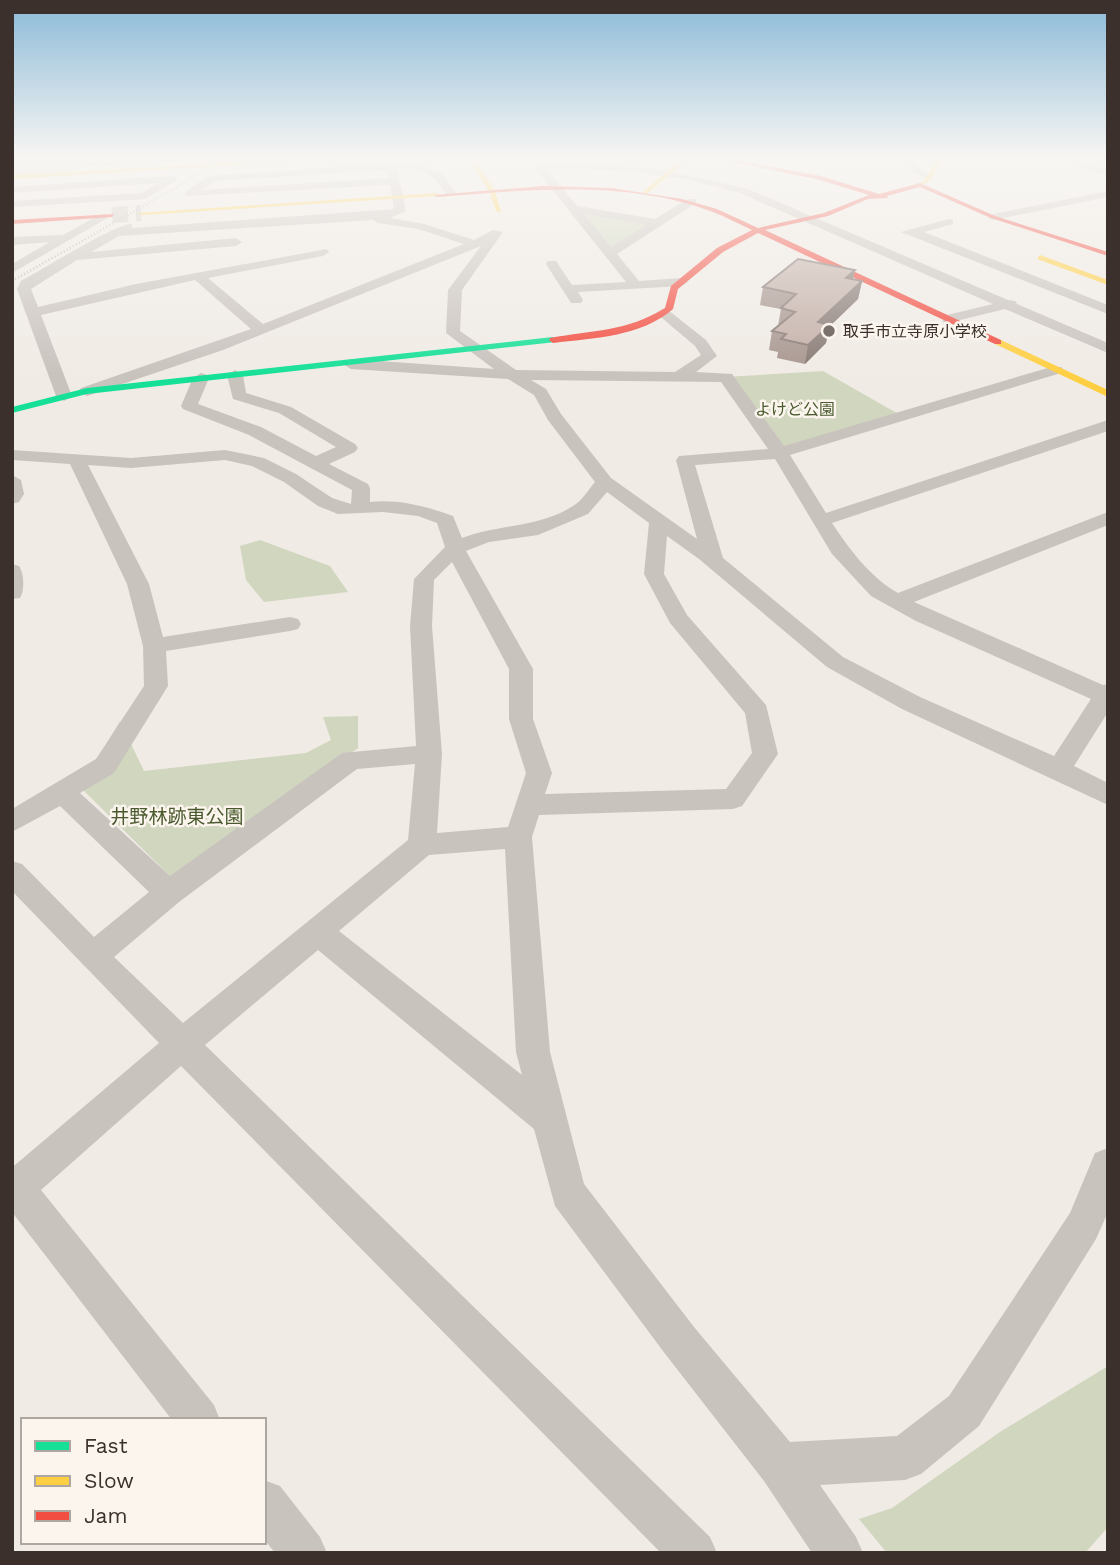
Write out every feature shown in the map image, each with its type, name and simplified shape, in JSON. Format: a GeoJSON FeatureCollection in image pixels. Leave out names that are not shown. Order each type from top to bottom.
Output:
{"type":"FeatureCollection","features":[{"type":"Feature","properties":{"kind":"street"},"geometry":{"type":"LineString","coordinates":[[12,269],[67,237],[86,230]]}},
{"type":"Feature","properties":{"kind":"street"},"geometry":{"type":"LineString","coordinates":[[64,396],[24,289],[26,284],[115,230]]}},
{"type":"Feature","properties":{"kind":"street"},"geometry":{"type":"LineString","coordinates":[[113,233],[157,230]]}},
{"type":"Feature","properties":{"kind":"street"},"geometry":{"type":"LineString","coordinates":[[257,240],[259,230]]}},
{"type":"Feature","properties":{"kind":"street"},"geometry":{"type":"LineString","coordinates":[[432,230],[475,244]]}},
{"type":"Feature","properties":{"kind":"street"},"geometry":{"type":"LineString","coordinates":[[592,230],[635,284]]}},
{"type":"Feature","properties":{"kind":"street"},"geometry":{"type":"LineString","coordinates":[[610,253],[646,230]]}},
{"type":"Feature","properties":{"kind":"street"},"geometry":{"type":"LineString","coordinates":[[12,410],[87,391],[351,365],[624,332],[649,323],[669,309],[674,288],[720,250],[757,230]]}},
{"type":"Feature","properties":{"kind":"street"},"geometry":{"type":"LineString","coordinates":[[757,230],[1108,394]]}},
{"type":"Feature","properties":{"kind":"street"},"geometry":{"type":"LineString","coordinates":[[835,230],[1108,349]]}},
{"type":"Feature","properties":{"kind":"street"},"geometry":{"type":"LineString","coordinates":[[862,242],[922,230]]}},
{"type":"Feature","properties":{"kind":"street"},"geometry":{"type":"LineString","coordinates":[[1034,230],[1108,254]]}},
{"type":"Feature","properties":{"kind":"street"},"geometry":{"type":"LineString","coordinates":[[87,391],[261,330],[475,244],[497,232]]}},
{"type":"Feature","properties":{"kind":"street"},"geometry":{"type":"LineString","coordinates":[[497,232],[455,290],[453,333],[541,393],[554,416],[605,482],[714,564],[835,662],[911,703],[1059,769],[1108,795]]}},
{"type":"Feature","properties":{"kind":"street"},"geometry":{"type":"LineString","coordinates":[[902,233],[1108,310]]}},
{"type":"Feature","properties":{"kind":"street"},"geometry":{"type":"LineString","coordinates":[[12,241],[67,237]]}},
{"type":"Feature","properties":{"kind":"street"},"geometry":{"type":"LineString","coordinates":[[31,313],[142,269],[243,242]]}},
{"type":"Feature","properties":{"kind":"street"},"geometry":{"type":"LineString","coordinates":[[1023,250],[1108,283]]}},
{"type":"Feature","properties":{"kind":"street"},"geometry":{"type":"LineString","coordinates":[[71,257],[198,276],[323,252]]}},
{"type":"Feature","properties":{"kind":"street"},"geometry":{"type":"LineString","coordinates":[[12,261],[29,260]]}},
{"type":"Feature","properties":{"kind":"street"},"geometry":{"type":"LineString","coordinates":[[552,264],[573,295],[635,284],[681,282]]}},
{"type":"Feature","properties":{"kind":"street"},"geometry":{"type":"LineString","coordinates":[[198,276],[261,330]]}},
{"type":"Feature","properties":{"kind":"street"},"geometry":{"type":"LineString","coordinates":[[948,320],[1060,291]]}},
{"type":"Feature","properties":{"kind":"street"},"geometry":{"type":"LineString","coordinates":[[663,313],[701,343],[709,356],[681,375]]}},
{"type":"Feature","properties":{"kind":"street"},"geometry":{"type":"LineString","coordinates":[[351,365],[512,375],[726,377],[780,453],[839,550],[871,583],[924,616],[1107,694],[1059,769]]}},
{"type":"Feature","properties":{"kind":"street"},"geometry":{"type":"LineString","coordinates":[[714,564],[685,460],[780,453],[1056,370]]}},
{"type":"Feature","properties":{"kind":"street"},"geometry":{"type":"LineString","coordinates":[[234,375],[239,396],[285,410],[349,449],[316,463]]}},
{"type":"Feature","properties":{"kind":"street"},"geometry":{"type":"LineString","coordinates":[[201,378],[189,405],[255,431],[361,488],[360,508]]}},
{"type":"Feature","properties":{"kind":"street"},"geometry":{"type":"LineString","coordinates":[[820,522],[1108,425]]}},
{"type":"Feature","properties":{"kind":"street"},"geometry":{"type":"LineString","coordinates":[[1085,433],[1108,444]]}},
{"type":"Feature","properties":{"kind":"street"},"geometry":{"type":"LineString","coordinates":[[12,456],[131,463],[225,456],[258,462],[290,478],[325,502],[345,510],[383,506],[421,511],[446,520],[455,548],[521,669],[521,719],[539,773],[518,837],[533,1052],[568,1192],[680,1341],[780,1465],[840,1553]]}},
{"type":"Feature","properties":{"kind":"street"},"geometry":{"type":"LineString","coordinates":[[12,822],[105,766],[156,686],[154,646],[138,584],[77,461]]}},
{"type":"Feature","properties":{"kind":"street"},"geometry":{"type":"LineString","coordinates":[[12,480],[15,494],[12,498]]}},
{"type":"Feature","properties":{"kind":"street"},"geometry":{"type":"LineString","coordinates":[[422,845],[429,754],[421,626],[424,579],[455,548],[485,536],[531,531],[581,510],[605,482]]}},
{"type":"Feature","properties":{"kind":"street"},"geometry":{"type":"LineString","coordinates":[[897,601],[1108,518]]}},
{"type":"Feature","properties":{"kind":"street"},"geometry":{"type":"LineString","coordinates":[[528,805],[733,799],[765,754],[757,710],[678,618],[654,574],[659,521]]}},
{"type":"Feature","properties":{"kind":"street"},"geometry":{"type":"LineString","coordinates":[[12,570],[12,593]]}},
{"type":"Feature","properties":{"kind":"street"},"geometry":{"type":"LineString","coordinates":[[154,646],[290,624]]}},
{"type":"Feature","properties":{"kind":"street"},"geometry":{"type":"LineString","coordinates":[[93,956],[169,893],[351,760],[429,754]]}},
{"type":"Feature","properties":{"kind":"street"},"geometry":{"type":"LineString","coordinates":[[62,792],[169,893]]}},
{"type":"Feature","properties":{"kind":"street"},"geometry":{"type":"LineString","coordinates":[[197,1418],[14,1187],[422,845],[518,837]]}},
{"type":"Feature","properties":{"kind":"street"},"geometry":{"type":"LineString","coordinates":[[12,872],[93,956],[694,1553]]}},
{"type":"Feature","properties":{"kind":"street"},"geometry":{"type":"LineString","coordinates":[[318,932],[550,1119]]}},
{"type":"Feature","properties":{"kind":"street"},"geometry":{"type":"LineString","coordinates":[[780,1465],[905,1458],[964,1411],[1083,1226],[1108,1166]]}},
{"type":"Feature","properties":{"kind":"street"},"geometry":{"type":"LineString","coordinates":[[266,1505],[304,1553]]}},
{"type":"Feature","properties":{"kind":"green space"},"geometry":{"type":"Polygon","coordinates":[[[592,230],[646,230],[610,253],[592,230]]]}},
{"type":"Feature","properties":{"kind":"green space","name":"よけど公園"},"geometry":{"type":"Polygon","coordinates":[[[823,371],[902,416],[780,453],[726,377],[823,371]]]}},
{"type":"Feature","properties":{"kind":"green space"},"geometry":{"type":"Polygon","coordinates":[[[260,540],[330,566],[348,592],[264,602],[246,580],[240,546],[260,540]]]}},
{"type":"Feature","properties":{"kind":"green space","name":"井野林跡東公園"},"geometry":{"type":"Polygon","coordinates":[[[358,716],[358,748],[173,879],[81,788],[120,721],[144,771],[306,753],[331,740],[323,717],[358,716]]]}},
{"type":"Feature","properties":{"kind":"green space"},"geometry":{"type":"Polygon","coordinates":[[[1108,1366],[1108,1527],[1085,1553],[887,1553],[859,1519],[892,1508],[1000,1432],[1108,1366]]]}},
{"type":"Feature","properties":{"kind":"building"},"geometry":{"type":"Polygon","coordinates":[[[798,259],[855,270],[846,278],[862,281],[818,322],[830,325],[808,345],[781,339],[786,334],[772,331],[795,312],[781,308],[796,294],[763,287],[798,259]]]}},
{"type":"Feature","properties":{"kind":"railway"},"geometry":{"type":"LineString","coordinates":[[12,281],[101,230]]}},
{"type":"Feature","properties":{"kind":"traffic: fast"},"geometry":{"type":"LineString","coordinates":[[12,410],[87,391],[553,340]]}},
{"type":"Feature","properties":{"kind":"traffic: slow"},"geometry":{"type":"LineString","coordinates":[[1040,257],[1108,283]]}},
{"type":"Feature","properties":{"kind":"traffic: slow"},"geometry":{"type":"LineString","coordinates":[[998,342],[1108,394]]}},
{"type":"Feature","properties":{"kind":"traffic: jam"},"geometry":{"type":"LineString","coordinates":[[553,340],[628,329],[655,318],[669,309],[674,288],[720,250],[757,230]]}},
{"type":"Feature","properties":{"kind":"traffic: jam"},"geometry":{"type":"LineString","coordinates":[[758,230],[998,342]]}},
{"type":"Feature","properties":{"kind":"traffic: jam"},"geometry":{"type":"LineString","coordinates":[[1034,230],[1108,254]]}},
{"type":"Feature","properties":{"kind":"place","name":"取手市立寺原小学校"},"geometry":{"type":"Point","coordinates":[829,331]}}]}
